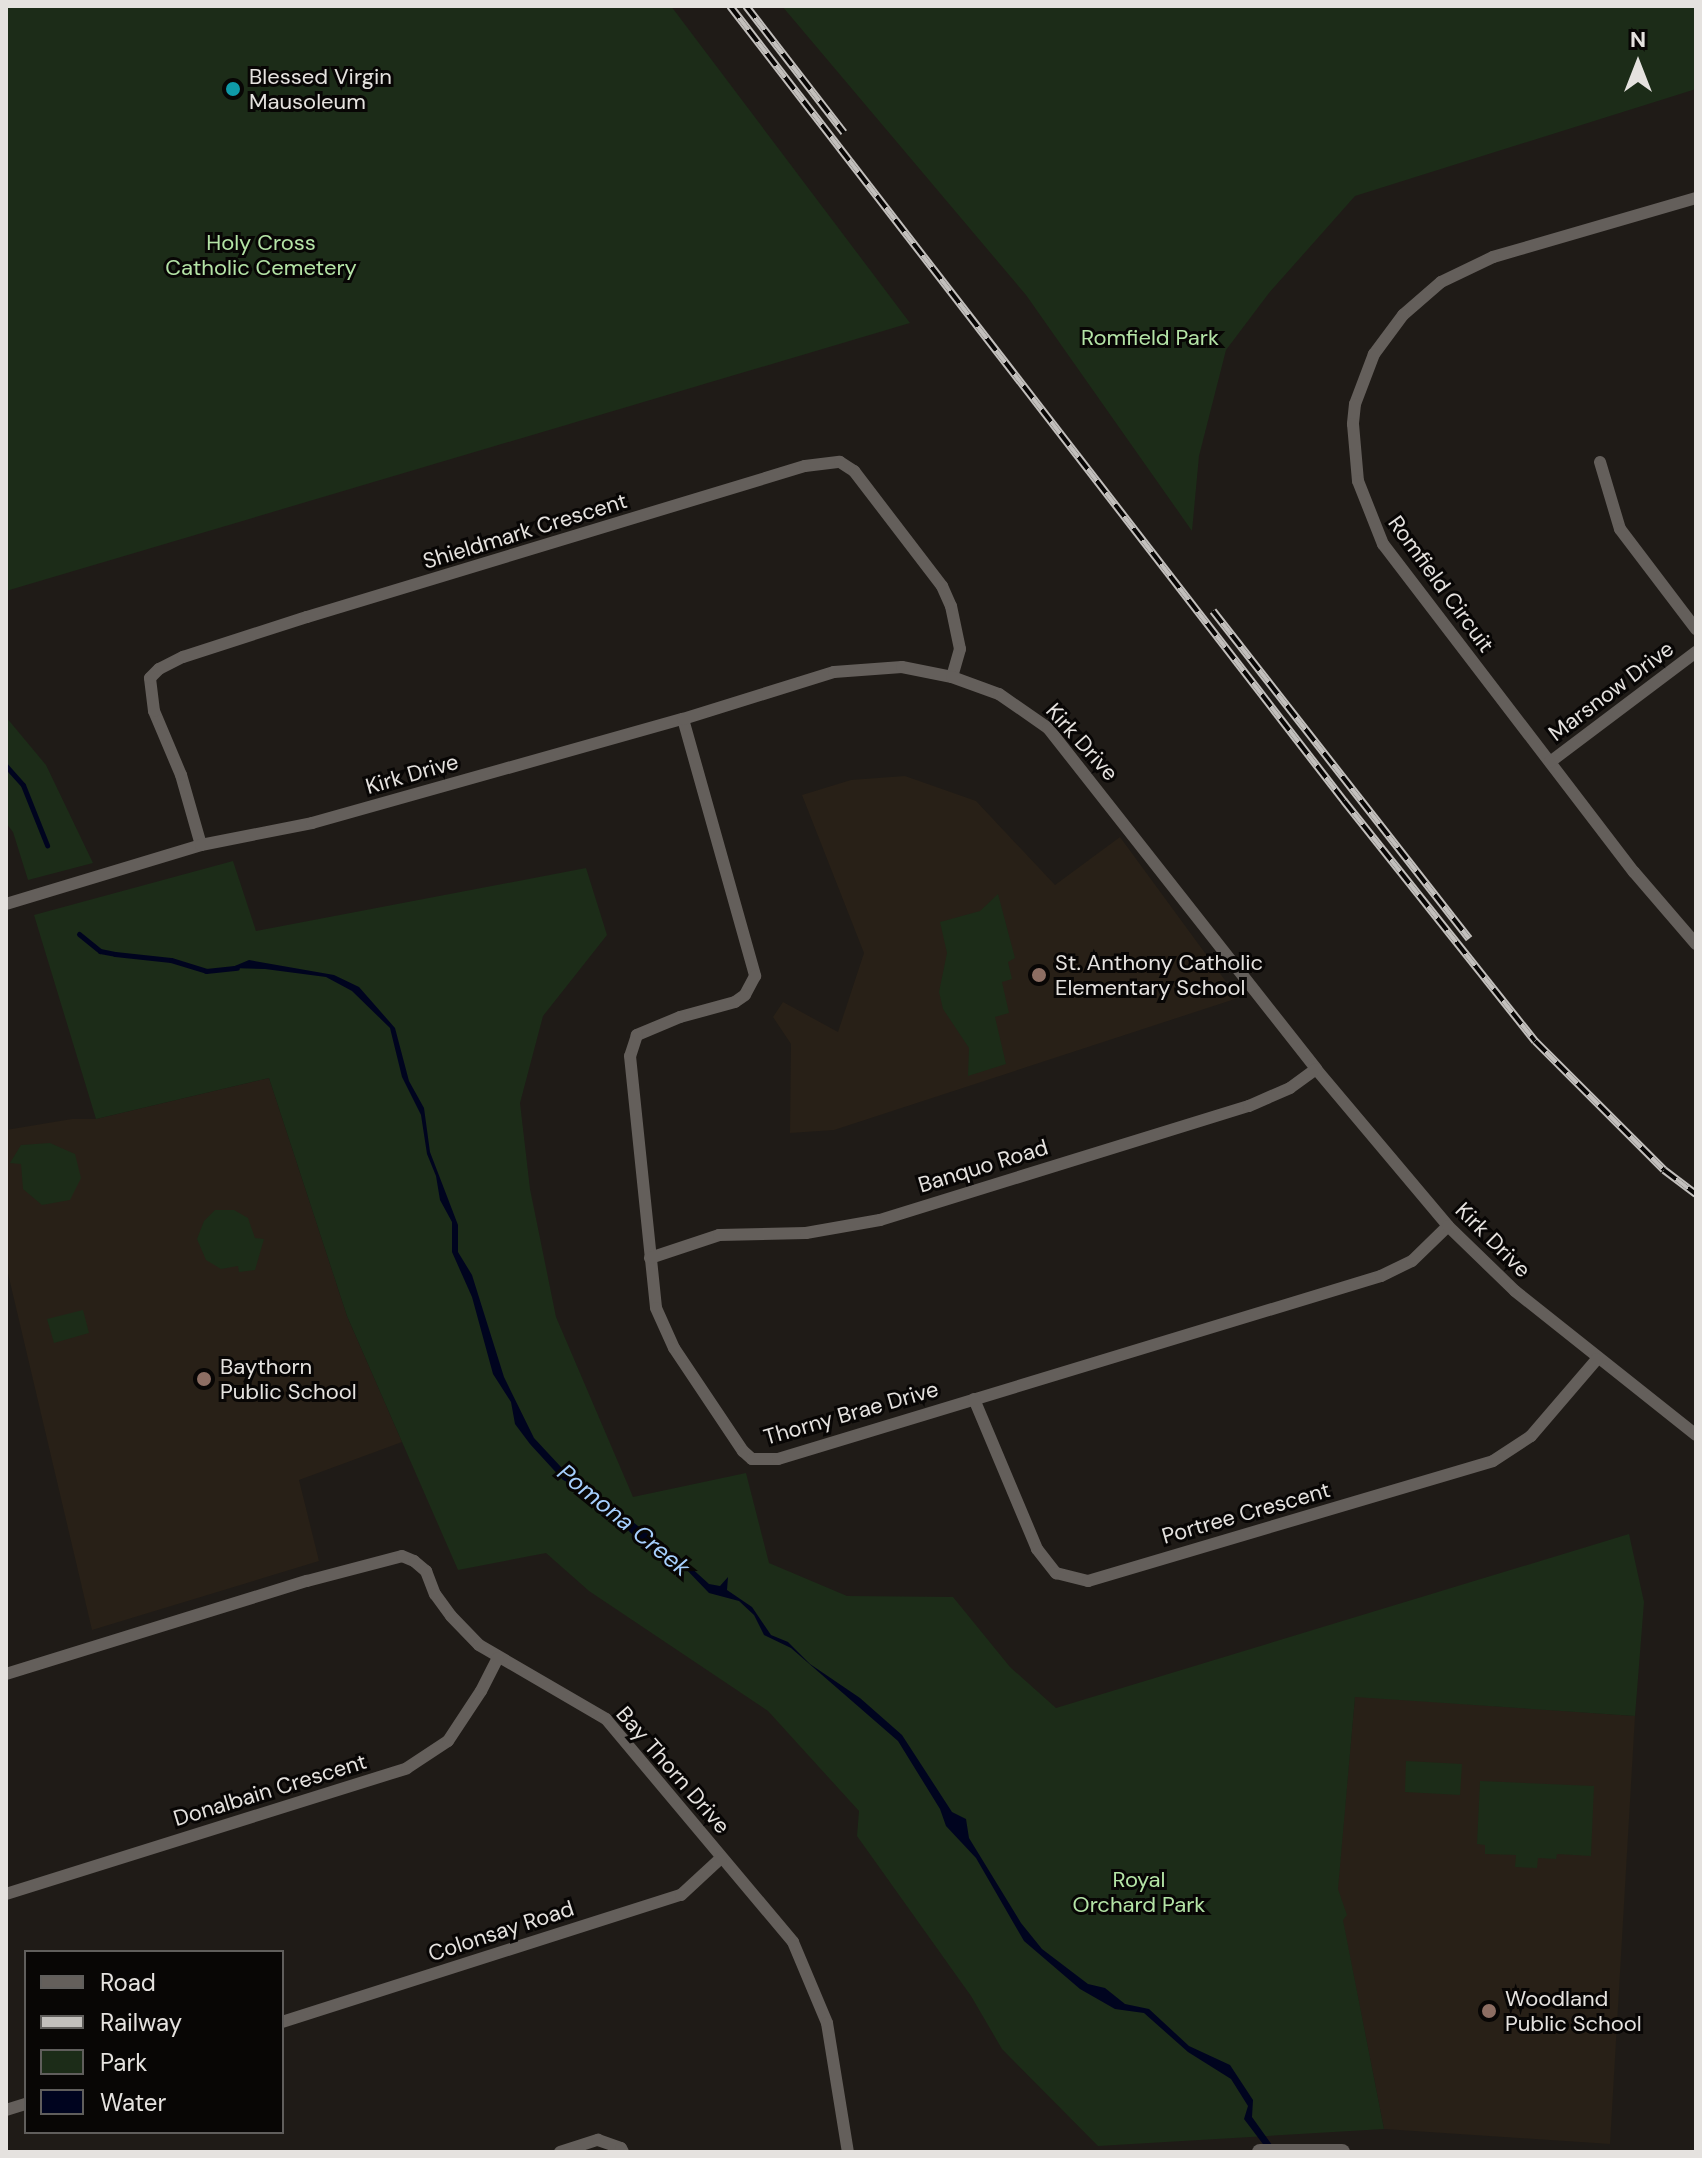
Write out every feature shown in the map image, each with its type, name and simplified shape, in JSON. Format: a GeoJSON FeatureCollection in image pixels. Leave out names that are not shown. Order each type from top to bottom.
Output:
{"type":"FeatureCollection","features":[{"type":"Feature","properties":{"kind":"street","name":"Romfield Circuit"},"geometry":{"type":"LineString","coordinates":[[1696,198],[1493,257],[1441,282],[1421,297],[1387,334],[1364,376],[1355,404],[1353,444],[1358,481],[1383,544],[1634,872],[1696,944]]}},
{"type":"Feature","properties":{"kind":"street","name":"Shieldmark Crescent"},"geometry":{"type":"LineString","coordinates":[[201,845],[181,775],[154,711],[150,678],[159,669],[183,657],[307,617],[805,466],[840,462],[854,471],[942,586],[951,606],[960,649],[952,677]]}},
{"type":"Feature","properties":{"kind":"street"},"geometry":{"type":"LineString","coordinates":[[1600,462],[1620,529],[1696,629]]}},
{"type":"Feature","properties":{"kind":"street","name":"Marsnow Drive"},"geometry":{"type":"LineString","coordinates":[[1550,762],[1696,652]]}},
{"type":"Feature","properties":{"kind":"street","name":"Kirk Drive"},"geometry":{"type":"LineString","coordinates":[[6,904],[201,845],[312,823],[683,719],[834,672],[902,667],[952,677],[999,694],[1048,728],[1316,1069],[1448,1226],[1515,1291],[1696,1435]]}},
{"type":"Feature","properties":{"kind":"street","name":"Thorny Brae Drive"},"geometry":{"type":"LineString","coordinates":[[683,719],[755,976],[745,995],[735,1002],[649,1028],[633,1042],[630,1056],[656,1308],[674,1348],[743,1451],[752,1459],[778,1459],[1381,1276],[1412,1261],[1448,1226]]}},
{"type":"Feature","properties":{"kind":"street"},"geometry":{"type":"LineString","coordinates":[[1685,932],[1696,923]]}},
{"type":"Feature","properties":{"kind":"street","name":"Banquo Road"},"geometry":{"type":"LineString","coordinates":[[650,1258],[719,1235],[806,1233],[880,1220],[1249,1106],[1290,1088],[1316,1069]]}},
{"type":"Feature","properties":{"kind":"street","name":"Portree Crescent"},"geometry":{"type":"LineString","coordinates":[[974,1399],[1042,1557],[1065,1578],[1088,1581],[1493,1461],[1531,1436],[1597,1359]]}},
{"type":"Feature","properties":{"kind":"street","name":"Bay Thorn Drive"},"geometry":{"type":"LineString","coordinates":[[6,1674],[402,1556],[426,1571],[435,1594],[479,1645],[606,1719],[793,1942],[827,2023],[848,2152]]}},
{"type":"Feature","properties":{"kind":"street","name":"Donalbain Crescent"},"geometry":{"type":"LineString","coordinates":[[6,1894],[407,1768],[448,1741],[498,1658]]}},
{"type":"Feature","properties":{"kind":"street","name":"Colonsay Road"},"geometry":{"type":"LineString","coordinates":[[284,2021],[681,1895],[721,1858]]}},
{"type":"Feature","properties":{"kind":"street"},"geometry":{"type":"LineString","coordinates":[[560,2152],[598,2140],[621,2148],[623,2152]]}},
{"type":"Feature","properties":{"kind":"street"},"geometry":{"type":"LineString","coordinates":[[1260,2152],[1342,2152]]}},
{"type":"Feature","properties":{"kind":"shaded area","name":"St. Anthony Catholic Elementary School"},"geometry":{"type":"Polygon","coordinates":[[[905,776],[976,801],[1055,885],[1120,837],[1238,998],[834,1130],[790,1133],[791,1044],[773,1017],[783,1002],[838,1032],[864,953],[802,795],[851,780],[905,776]]]}},
{"type":"Feature","properties":{"kind":"shaded area","name":"Baythorn Public School"},"geometry":{"type":"Polygon","coordinates":[[[269,1078],[347,1316],[402,1442],[299,1480],[319,1561],[92,1630],[6,1265],[6,1130],[72,1119],[96,1119],[269,1078]]]}},
{"type":"Feature","properties":{"kind":"shaded area","name":"Woodland Public School"},"geometry":{"type":"Polygon","coordinates":[[[1355,1696],[1635,1716],[1610,2144],[1384,2129],[1337,1893],[1355,1696]]]}},
{"type":"Feature","properties":{"kind":"green space","name":"Holy Cross Catholic Cemetery"},"geometry":{"type":"Polygon","coordinates":[[[6,6],[671,6],[910,323],[6,591],[6,6]]]}},
{"type":"Feature","properties":{"kind":"green space","name":"Romfield Park"},"geometry":{"type":"Polygon","coordinates":[[[782,6],[1696,6],[1696,89],[1355,196],[1269,293],[1226,350],[1199,456],[1192,531],[1026,295],[782,6]]]}},
{"type":"Feature","properties":{"kind":"green space"},"geometry":{"type":"Polygon","coordinates":[[[6,717],[46,765],[93,863],[28,880],[13,832],[6,823],[6,717]]]}},
{"type":"Feature","properties":{"kind":"green space","name":"Royal Orchard Park"},"geometry":{"type":"Polygon","coordinates":[[[233,861],[256,931],[586,868],[607,935],[543,1016],[520,1103],[530,1189],[556,1317],[633,1497],[746,1473],[769,1563],[847,1596],[953,1597],[1010,1667],[1056,1708],[1629,1534],[1644,1602],[1635,1716],[1355,1697],[1338,1889],[1347,1915],[1343,1920],[1384,2129],[1098,2146],[1002,2049],[971,1996],[857,1836],[859,1811],[768,1711],[589,1591],[546,1553],[458,1570],[347,1316],[269,1078],[96,1119],[34,915],[233,861]]]}},
{"type":"Feature","properties":{"kind":"green space"},"geometry":{"type":"Polygon","coordinates":[[[998,894],[1015,958],[1008,962],[1012,979],[1002,982],[1009,1013],[995,1017],[1006,1064],[968,1076],[969,1048],[943,1009],[939,992],[947,953],[940,922],[980,911],[998,894]]]}},
{"type":"Feature","properties":{"kind":"green space"},"geometry":{"type":"Polygon","coordinates":[[[50,1143],[75,1154],[81,1178],[70,1200],[42,1205],[23,1189],[21,1164],[10,1163],[21,1145],[50,1143]]]}},
{"type":"Feature","properties":{"kind":"green space"},"geometry":{"type":"Polygon","coordinates":[[[215,1210],[234,1210],[248,1218],[255,1238],[264,1239],[255,1270],[239,1272],[238,1266],[221,1269],[206,1260],[197,1239],[204,1221],[215,1210]]]}},
{"type":"Feature","properties":{"kind":"green space"},"geometry":{"type":"Polygon","coordinates":[[[83,1310],[89,1333],[54,1343],[47,1319],[83,1310]]]}},
{"type":"Feature","properties":{"kind":"green space"},"geometry":{"type":"Polygon","coordinates":[[[1406,1761],[1462,1764],[1460,1795],[1405,1792],[1406,1761]]]}},
{"type":"Feature","properties":{"kind":"green space"},"geometry":{"type":"Polygon","coordinates":[[[1480,1781],[1594,1786],[1591,1856],[1557,1854],[1556,1859],[1538,1858],[1537,1868],[1515,1867],[1516,1855],[1485,1854],[1485,1845],[1477,1844],[1480,1781]]]}},
{"type":"Feature","properties":{"kind":"water"},"geometry":{"type":"Polygon","coordinates":[[[249,960],[334,975],[359,987],[395,1028],[409,1081],[424,1108],[430,1152],[458,1225],[458,1252],[472,1275],[504,1377],[534,1438],[574,1481],[593,1490],[648,1534],[656,1545],[676,1554],[709,1584],[720,1586],[728,1577],[727,1590],[752,1607],[771,1635],[788,1642],[810,1664],[860,1698],[902,1735],[952,1812],[966,1819],[969,1838],[1021,1923],[1042,1949],[1088,1984],[1105,1988],[1125,2004],[1149,2009],[1189,2046],[1230,2065],[1253,2100],[1252,2117],[1277,2152],[1269,2152],[1244,2119],[1248,2106],[1231,2079],[1188,2052],[1144,2013],[1115,2009],[1080,1989],[1024,1941],[976,1858],[946,1826],[940,1809],[898,1741],[791,1648],[764,1635],[754,1615],[739,1601],[709,1593],[684,1567],[642,1544],[591,1494],[563,1480],[530,1444],[515,1424],[511,1402],[493,1374],[472,1297],[452,1252],[452,1222],[440,1200],[436,1176],[427,1154],[421,1115],[402,1077],[390,1028],[352,991],[326,977],[230,968],[249,960]]]}},
{"type":"Feature","properties":{"kind":"waterway","name":"Pomona Creek"},"geometry":{"type":"LineString","coordinates":[[6,766],[23,785],[47,845]]}},
{"type":"Feature","properties":{"kind":"waterway","name":"Pomona Creek"},"geometry":{"type":"LineString","coordinates":[[79,934],[100,951],[171,960],[206,971],[237,968]]}},
{"type":"Feature","properties":{"kind":"railway"},"geometry":{"type":"LineString","coordinates":[[730,6],[1344,801],[1535,1041],[1664,1170],[1696,1194]]}},
{"type":"Feature","properties":{"kind":"railway"},"geometry":{"type":"LineString","coordinates":[[746,6],[844,133]]}},
{"type":"Feature","properties":{"kind":"railway"},"geometry":{"type":"LineString","coordinates":[[1213,611],[1469,939]]}},
{"type":"Feature","properties":{"kind":"place","name":"Blessed Virgin Mausoleum"},"geometry":{"type":"Point","coordinates":[233,89]}},
{"type":"Feature","properties":{"kind":"place","name":"St. Anthony Catholic Elementary School"},"geometry":{"type":"Point","coordinates":[1039,975]}},
{"type":"Feature","properties":{"kind":"place","name":"Baythorn Public School"},"geometry":{"type":"Point","coordinates":[204,1379]}},
{"type":"Feature","properties":{"kind":"place","name":"Woodland Public School"},"geometry":{"type":"Point","coordinates":[1489,2011]}}]}
